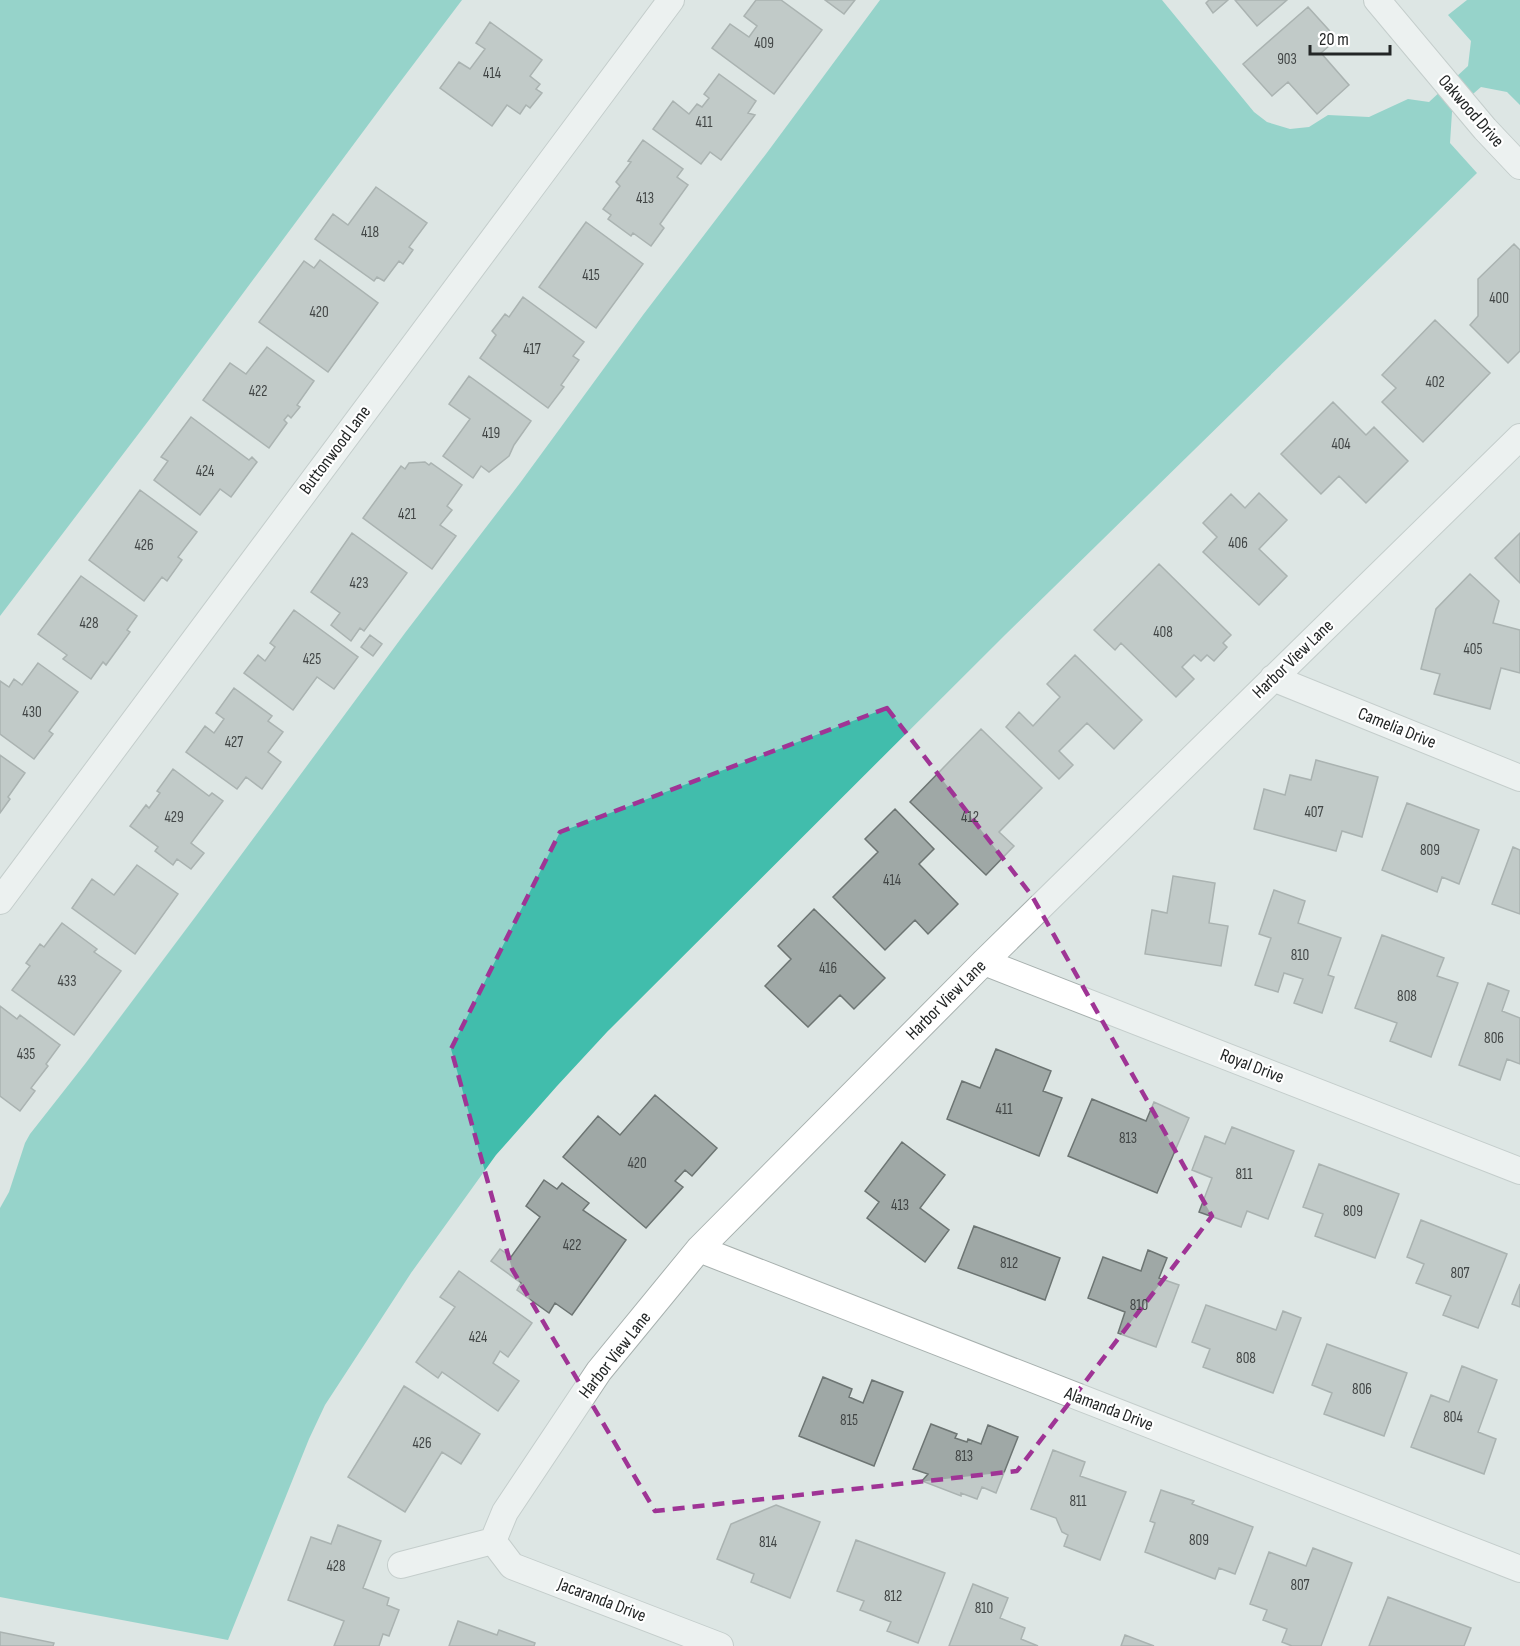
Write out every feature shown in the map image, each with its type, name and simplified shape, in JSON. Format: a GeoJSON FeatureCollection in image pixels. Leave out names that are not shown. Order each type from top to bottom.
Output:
{"type":"FeatureCollection","features":[{"type":"Feature","properties":{"kind":"street","name":"Buttonwood Lane"},"geometry":{"type":"LineString","coordinates":[[0,901],[671,0]]}},
{"type":"Feature","properties":{"kind":"street","name":"Oakwood Drive"},"geometry":{"type":"LineString","coordinates":[[1377,0],[1485,129],[1520,166]]}},
{"type":"Feature","properties":{"kind":"street","name":"Harbor View Lane"},"geometry":{"type":"LineString","coordinates":[[493,1541],[505,1512],[599,1371],[699,1249],[984,962],[1520,437]]}},
{"type":"Feature","properties":{"kind":"street","name":"Camelia Drive"},"geometry":{"type":"LineString","coordinates":[[1273,678],[1520,778]]}},
{"type":"Feature","properties":{"kind":"street","name":"Royal Drive"},"geometry":{"type":"LineString","coordinates":[[984,962],[1520,1171]]}},
{"type":"Feature","properties":{"kind":"street","name":"Alamanda Drive"},"geometry":{"type":"LineString","coordinates":[[699,1249],[1520,1569]]}},
{"type":"Feature","properties":{"kind":"street"},"geometry":{"type":"LineString","coordinates":[[401,1565],[493,1541]]}},
{"type":"Feature","properties":{"kind":"street","name":"Jacaranda Drive"},"geometry":{"type":"LineString","coordinates":[[493,1541],[512,1566],[720,1646]]}},
{"type":"Feature","properties":{"kind":"highlighted area"},"geometry":{"type":"Polygon","coordinates":[[[887,708],[1032,896],[1212,1216],[1017,1471],[655,1511],[512,1269],[451,1049],[560,832],[887,708]]]}},
{"type":"Feature","properties":{"kind":"shaded area"},"geometry":{"type":"Polygon","coordinates":[[[0,0],[462,0],[0,616],[0,0]]]}},
{"type":"Feature","properties":{"kind":"shaded area"},"geometry":{"type":"Polygon","coordinates":[[[880,0],[1162,0],[1254,112],[1267,122],[1290,129],[1309,127],[1328,115],[1369,117],[1408,99],[1429,102],[1468,66],[1471,41],[1448,15],[1467,0],[1520,0],[1520,105],[1507,92],[1481,87],[1452,112],[1450,143],[1477,173],[1006,634],[607,1032],[496,1155],[411,1273],[325,1405],[309,1439],[228,1640],[0,1597],[0,1208],[9,1192],[25,1143],[880,0]]]}},
{"type":"Feature","properties":{"kind":"building"},"geometry":{"type":"Polygon","coordinates":[[[756,0],[781,0],[822,30],[774,94],[712,48],[730,24],[749,37],[757,26],[744,16],[756,0]]]}},
{"type":"Feature","properties":{"kind":"building"},"geometry":{"type":"Polygon","coordinates":[[[825,0],[855,0],[844,14],[825,0]]]}},
{"type":"Feature","properties":{"kind":"building"},"geometry":{"type":"Polygon","coordinates":[[[1209,0],[1228,0],[1213,13],[1206,3],[1209,0]]]}},
{"type":"Feature","properties":{"kind":"building"},"geometry":{"type":"Polygon","coordinates":[[[1235,0],[1287,0],[1257,26],[1235,0]]]}},
{"type":"Feature","properties":{"kind":"building"},"geometry":{"type":"Polygon","coordinates":[[[1308,7],[1337,39],[1321,53],[1349,85],[1317,114],[1288,82],[1272,96],[1243,64],[1308,7]]]}},
{"type":"Feature","properties":{"kind":"building"},"geometry":{"type":"Polygon","coordinates":[[[490,22],[542,60],[530,76],[540,84],[536,89],[542,93],[530,108],[526,105],[520,114],[507,105],[492,126],[440,88],[459,62],[470,69],[485,49],[476,43],[490,22]]]}},
{"type":"Feature","properties":{"kind":"building"},"geometry":{"type":"Polygon","coordinates":[[[719,74],[756,101],[748,113],[755,115],[721,160],[710,152],[701,164],[653,129],[673,101],[689,114],[697,104],[702,107],[709,98],[704,94],[719,74]]]}},
{"type":"Feature","properties":{"kind":"building"},"geometry":{"type":"Polygon","coordinates":[[[643,140],[683,169],[677,177],[688,185],[660,224],[664,228],[651,246],[633,233],[631,236],[608,219],[611,215],[603,209],[620,186],[616,182],[631,162],[628,161],[643,140]]]}},
{"type":"Feature","properties":{"kind":"building"},"geometry":{"type":"Polygon","coordinates":[[[376,187],[427,223],[409,247],[413,250],[403,264],[399,261],[384,281],[377,277],[374,281],[315,239],[333,214],[348,225],[376,187]]]}},
{"type":"Feature","properties":{"kind":"building"},"geometry":{"type":"Polygon","coordinates":[[[586,222],[643,264],[596,328],[539,287],[586,222]]]}},
{"type":"Feature","properties":{"kind":"building"},"geometry":{"type":"Polygon","coordinates":[[[1514,244],[1520,250],[1520,351],[1508,363],[1470,325],[1478,316],[1478,279],[1514,244]]]}},
{"type":"Feature","properties":{"kind":"building"},"geometry":{"type":"Polygon","coordinates":[[[320,260],[378,303],[328,372],[259,322],[304,261],[314,268],[320,260]]]}},
{"type":"Feature","properties":{"kind":"building"},"geometry":{"type":"Polygon","coordinates":[[[523,297],[584,342],[573,356],[579,360],[561,385],[564,387],[548,408],[480,358],[496,335],[492,331],[505,314],[509,317],[523,297]]]}},
{"type":"Feature","properties":{"kind":"building"},"geometry":{"type":"Polygon","coordinates":[[[1435,320],[1490,373],[1423,442],[1382,402],[1396,388],[1382,375],[1435,320]]]}},
{"type":"Feature","properties":{"kind":"building"},"geometry":{"type":"Polygon","coordinates":[[[267,347],[314,381],[297,405],[300,407],[291,418],[288,415],[284,420],[287,423],[269,448],[203,400],[230,363],[246,374],[267,347]]]}},
{"type":"Feature","properties":{"kind":"building"},"geometry":{"type":"Polygon","coordinates":[[[469,376],[531,421],[509,456],[489,472],[481,466],[473,478],[443,456],[470,419],[449,404],[469,376]]]}},
{"type":"Feature","properties":{"kind":"building"},"geometry":{"type":"Polygon","coordinates":[[[1333,402],[1366,435],[1374,427],[1408,461],[1366,503],[1339,476],[1321,494],[1281,454],[1333,402]]]}},
{"type":"Feature","properties":{"kind":"building"},"geometry":{"type":"Polygon","coordinates":[[[191,417],[249,460],[252,457],[257,462],[231,497],[220,489],[200,515],[154,480],[168,461],[161,457],[191,417]]]}},
{"type":"Feature","properties":{"kind":"building"},"geometry":{"type":"Polygon","coordinates":[[[425,462],[429,465],[431,463],[462,485],[447,506],[452,510],[440,525],[456,536],[432,569],[363,518],[401,466],[405,469],[409,463],[425,462]]]}},
{"type":"Feature","properties":{"kind":"building"},"geometry":{"type":"Polygon","coordinates":[[[140,490],[197,532],[178,557],[182,560],[167,581],[162,577],[144,601],[89,560],[140,490]]]}},
{"type":"Feature","properties":{"kind":"building"},"geometry":{"type":"Polygon","coordinates":[[[1259,493],[1287,520],[1259,549],[1287,576],[1259,605],[1203,552],[1217,537],[1203,523],[1231,494],[1245,508],[1259,493]]]}},
{"type":"Feature","properties":{"kind":"building"},"geometry":{"type":"Polygon","coordinates":[[[352,533],[407,573],[364,631],[360,628],[351,641],[331,625],[340,613],[311,592],[352,533]]]}},
{"type":"Feature","properties":{"kind":"building"},"geometry":{"type":"Polygon","coordinates":[[[1520,533],[1520,583],[1495,558],[1520,533]]]}},
{"type":"Feature","properties":{"kind":"building"},"geometry":{"type":"Polygon","coordinates":[[[1159,564],[1231,635],[1223,643],[1227,647],[1214,661],[1207,655],[1201,661],[1194,655],[1182,667],[1194,679],[1176,697],[1121,643],[1115,650],[1094,630],[1159,564]]]}},
{"type":"Feature","properties":{"kind":"building"},"geometry":{"type":"Polygon","coordinates":[[[1470,574],[1499,601],[1493,623],[1520,630],[1520,673],[1501,668],[1490,709],[1434,694],[1440,674],[1421,669],[1436,609],[1470,574]]]}},
{"type":"Feature","properties":{"kind":"building"},"geometry":{"type":"Polygon","coordinates":[[[81,576],[137,616],[127,630],[130,632],[106,665],[103,662],[91,679],[63,659],[67,655],[38,634],[81,576]]]}},
{"type":"Feature","properties":{"kind":"building"},"geometry":{"type":"Polygon","coordinates":[[[294,610],[358,657],[334,689],[317,677],[293,710],[244,673],[258,655],[265,661],[275,647],[270,643],[294,610]]]}},
{"type":"Feature","properties":{"kind":"building"},"geometry":{"type":"Polygon","coordinates":[[[370,635],[382,644],[373,656],[361,647],[370,635]]]}},
{"type":"Feature","properties":{"kind":"building"},"geometry":{"type":"Polygon","coordinates":[[[1075,655],[1142,720],[1114,749],[1087,723],[1059,751],[1073,765],[1059,779],[1006,727],[1019,712],[1033,726],[1060,697],[1047,684],[1075,655]]]}},
{"type":"Feature","properties":{"kind":"building"},"geometry":{"type":"Polygon","coordinates":[[[38,663],[78,692],[49,731],[53,734],[34,759],[0,734],[0,681],[9,687],[14,679],[22,685],[38,663]]]}},
{"type":"Feature","properties":{"kind":"building"},"geometry":{"type":"Polygon","coordinates":[[[234,688],[272,716],[268,721],[283,732],[268,752],[281,762],[262,789],[246,777],[237,789],[186,752],[205,726],[214,733],[224,719],[216,713],[234,688]]]}},
{"type":"Feature","properties":{"kind":"building"},"geometry":{"type":"Polygon","coordinates":[[[981,729],[1042,788],[999,832],[1014,846],[986,875],[910,802],[981,729]]]}},
{"type":"Feature","properties":{"kind":"building"},"geometry":{"type":"Polygon","coordinates":[[[0,755],[25,773],[0,813],[0,755]]]}},
{"type":"Feature","properties":{"kind":"building"},"geometry":{"type":"Polygon","coordinates":[[[1316,760],[1378,777],[1362,837],[1342,831],[1336,851],[1254,829],[1264,789],[1285,795],[1290,775],[1311,780],[1316,760]]]}},
{"type":"Feature","properties":{"kind":"building"},"geometry":{"type":"Polygon","coordinates":[[[173,769],[209,796],[212,793],[223,801],[191,843],[204,853],[191,869],[177,859],[173,865],[155,851],[158,847],[130,826],[146,805],[149,808],[160,793],[157,791],[173,769]]]}},
{"type":"Feature","properties":{"kind":"building"},"geometry":{"type":"Polygon","coordinates":[[[1407,803],[1479,830],[1459,884],[1442,877],[1437,892],[1382,870],[1407,803]]]}},
{"type":"Feature","properties":{"kind":"building"},"geometry":{"type":"Polygon","coordinates":[[[895,809],[934,849],[919,864],[958,904],[928,934],[915,920],[885,950],[833,897],[878,852],[865,839],[895,809]]]}},
{"type":"Feature","properties":{"kind":"building"},"geometry":{"type":"Polygon","coordinates":[[[1513,847],[1520,850],[1520,914],[1492,904],[1513,847]]]}},
{"type":"Feature","properties":{"kind":"building"},"geometry":{"type":"Polygon","coordinates":[[[137,865],[178,894],[135,954],[72,908],[92,879],[114,895],[137,865]]]}},
{"type":"Feature","properties":{"kind":"building"},"geometry":{"type":"Polygon","coordinates":[[[1173,876],[1215,883],[1209,923],[1228,926],[1221,966],[1145,954],[1152,910],[1167,913],[1173,876]]]}},
{"type":"Feature","properties":{"kind":"building"},"geometry":{"type":"Polygon","coordinates":[[[1274,890],[1305,901],[1298,923],[1341,938],[1328,975],[1334,977],[1322,1013],[1294,1003],[1303,979],[1284,973],[1278,992],[1255,985],[1271,938],[1259,934],[1274,890]]]}},
{"type":"Feature","properties":{"kind":"building"},"geometry":{"type":"Polygon","coordinates":[[[814,909],[885,978],[854,1009],[840,995],[808,1027],[765,986],[791,959],[778,946],[814,909]]]}},
{"type":"Feature","properties":{"kind":"building"},"geometry":{"type":"Polygon","coordinates":[[[62,923],[97,949],[94,952],[121,971],[74,1035],[12,990],[30,966],[26,963],[40,944],[44,947],[62,923]]]}},
{"type":"Feature","properties":{"kind":"building"},"geometry":{"type":"Polygon","coordinates":[[[1382,935],[1444,958],[1437,976],[1458,983],[1431,1057],[1390,1041],[1397,1023],[1355,1008],[1382,935]]]}},
{"type":"Feature","properties":{"kind":"building"},"geometry":{"type":"Polygon","coordinates":[[[1488,983],[1509,991],[1502,1011],[1520,1018],[1520,1064],[1507,1059],[1500,1080],[1459,1065],[1488,983]]]}},
{"type":"Feature","properties":{"kind":"building"},"geometry":{"type":"Polygon","coordinates":[[[0,1006],[17,1019],[20,1015],[60,1045],[31,1088],[35,1091],[20,1111],[0,1096],[0,1006]]]}},
{"type":"Feature","properties":{"kind":"building"},"geometry":{"type":"Polygon","coordinates":[[[996,1049],[1051,1071],[1043,1091],[1062,1098],[1039,1156],[947,1119],[962,1081],[980,1088],[996,1049]]]}},
{"type":"Feature","properties":{"kind":"building"},"geometry":{"type":"Polygon","coordinates":[[[655,1095],[717,1148],[692,1176],[685,1170],[675,1181],[683,1187],[646,1228],[563,1157],[598,1116],[620,1135],[655,1095]]]}},
{"type":"Feature","properties":{"kind":"building"},"geometry":{"type":"Polygon","coordinates":[[[1092,1099],[1146,1121],[1154,1102],[1189,1118],[1157,1193],[1068,1156],[1092,1099]]]}},
{"type":"Feature","properties":{"kind":"building"},"geometry":{"type":"Polygon","coordinates":[[[1232,1127],[1294,1151],[1268,1219],[1247,1211],[1241,1227],[1199,1212],[1212,1178],[1192,1170],[1205,1136],[1225,1144],[1232,1127]]]}},
{"type":"Feature","properties":{"kind":"building"},"geometry":{"type":"Polygon","coordinates":[[[902,1142],[945,1175],[920,1208],[949,1230],[925,1262],[867,1218],[879,1202],[865,1191],[902,1142]]]}},
{"type":"Feature","properties":{"kind":"building"},"geometry":{"type":"Polygon","coordinates":[[[1319,1164],[1399,1194],[1375,1258],[1315,1236],[1323,1214],[1303,1207],[1319,1164]]]}},
{"type":"Feature","properties":{"kind":"building"},"geometry":{"type":"Polygon","coordinates":[[[544,1180],[557,1189],[562,1183],[589,1203],[583,1210],[626,1240],[572,1315],[555,1303],[549,1313],[517,1290],[521,1283],[491,1261],[500,1249],[511,1257],[540,1217],[526,1206],[544,1180]]]}},
{"type":"Feature","properties":{"kind":"building"},"geometry":{"type":"Polygon","coordinates":[[[1421,1220],[1507,1254],[1478,1328],[1443,1315],[1451,1296],[1416,1283],[1424,1264],[1407,1257],[1421,1220]]]}},
{"type":"Feature","properties":{"kind":"building"},"geometry":{"type":"Polygon","coordinates":[[[974,1226],[1060,1258],[1045,1300],[958,1268],[974,1226]]]}},
{"type":"Feature","properties":{"kind":"building"},"geometry":{"type":"Polygon","coordinates":[[[1148,1250],[1167,1258],[1159,1278],[1179,1285],[1156,1347],[1118,1333],[1125,1312],[1088,1298],[1103,1257],[1141,1271],[1148,1250]]]}},
{"type":"Feature","properties":{"kind":"building"},"geometry":{"type":"Polygon","coordinates":[[[459,1271],[532,1323],[508,1357],[500,1351],[493,1363],[519,1381],[498,1411],[442,1372],[438,1378],[416,1362],[455,1307],[440,1297],[459,1271]]]}},
{"type":"Feature","properties":{"kind":"building"},"geometry":{"type":"Polygon","coordinates":[[[1520,1284],[1520,1307],[1512,1304],[1520,1284]]]}},
{"type":"Feature","properties":{"kind":"building"},"geometry":{"type":"Polygon","coordinates":[[[1206,1305],[1276,1330],[1283,1311],[1301,1318],[1273,1393],[1203,1367],[1210,1349],[1192,1342],[1206,1305]]]}},
{"type":"Feature","properties":{"kind":"building"},"geometry":{"type":"Polygon","coordinates":[[[1327,1344],[1407,1373],[1384,1436],[1324,1414],[1332,1393],[1312,1385],[1327,1344]]]}},
{"type":"Feature","properties":{"kind":"building"},"geometry":{"type":"Polygon","coordinates":[[[1462,1366],[1497,1380],[1478,1432],[1496,1439],[1484,1474],[1411,1447],[1431,1395],[1449,1402],[1462,1366]]]}},
{"type":"Feature","properties":{"kind":"building"},"geometry":{"type":"Polygon","coordinates":[[[823,1377],[852,1389],[849,1397],[863,1403],[872,1380],[903,1392],[874,1466],[799,1436],[823,1377]]]}},
{"type":"Feature","properties":{"kind":"building"},"geometry":{"type":"Polygon","coordinates":[[[404,1386],[480,1434],[461,1464],[442,1452],[405,1512],[348,1477],[404,1386]]]}},
{"type":"Feature","properties":{"kind":"building"},"geometry":{"type":"Polygon","coordinates":[[[931,1424],[957,1434],[955,1438],[967,1442],[968,1439],[981,1444],[988,1425],[1018,1437],[996,1493],[982,1487],[977,1499],[961,1493],[961,1496],[922,1481],[928,1474],[913,1469],[931,1424]]]}},
{"type":"Feature","properties":{"kind":"building"},"geometry":{"type":"Polygon","coordinates":[[[1053,1450],[1085,1462],[1080,1476],[1126,1492],[1100,1560],[1064,1546],[1068,1535],[1062,1532],[1056,1518],[1031,1509],[1053,1450]]]}},
{"type":"Feature","properties":{"kind":"building"},"geometry":{"type":"Polygon","coordinates":[[[1161,1490],[1194,1501],[1192,1504],[1253,1527],[1235,1574],[1219,1568],[1215,1579],[1145,1552],[1155,1523],[1150,1521],[1161,1490]]]}},
{"type":"Feature","properties":{"kind":"building"},"geometry":{"type":"Polygon","coordinates":[[[776,1505],[820,1522],[790,1598],[751,1582],[754,1574],[717,1559],[731,1524],[776,1505]]]}},
{"type":"Feature","properties":{"kind":"building"},"geometry":{"type":"Polygon","coordinates":[[[338,1525],[381,1541],[363,1588],[389,1598],[387,1605],[399,1610],[389,1636],[383,1634],[379,1646],[334,1646],[344,1621],[288,1600],[311,1537],[331,1544],[338,1525]]]}},
{"type":"Feature","properties":{"kind":"building"},"geometry":{"type":"Polygon","coordinates":[[[856,1540],[945,1573],[918,1643],[887,1631],[891,1622],[860,1610],[864,1601],[837,1591],[856,1540]]]}},
{"type":"Feature","properties":{"kind":"building"},"geometry":{"type":"Polygon","coordinates":[[[1313,1548],[1352,1563],[1321,1646],[1292,1646],[1282,1642],[1287,1629],[1263,1620],[1267,1610],[1250,1604],[1269,1552],[1306,1566],[1313,1548]]]}},
{"type":"Feature","properties":{"kind":"building"},"geometry":{"type":"Polygon","coordinates":[[[973,1584],[1008,1598],[1000,1618],[1025,1628],[1021,1639],[1038,1646],[949,1646],[973,1584]]]}},
{"type":"Feature","properties":{"kind":"building"},"geometry":{"type":"Polygon","coordinates":[[[1388,1597],[1471,1628],[1464,1646],[1369,1646],[1388,1597]]]}},
{"type":"Feature","properties":{"kind":"building"},"geometry":{"type":"Polygon","coordinates":[[[458,1621],[497,1635],[499,1630],[535,1643],[534,1646],[449,1646],[458,1621]]]}},
{"type":"Feature","properties":{"kind":"building"},"geometry":{"type":"Polygon","coordinates":[[[0,1632],[54,1643],[53,1646],[0,1646],[0,1632]]]}},
{"type":"Feature","properties":{"kind":"building"},"geometry":{"type":"Polygon","coordinates":[[[1125,1635],[1154,1646],[1121,1646],[1125,1635]]]}}]}
